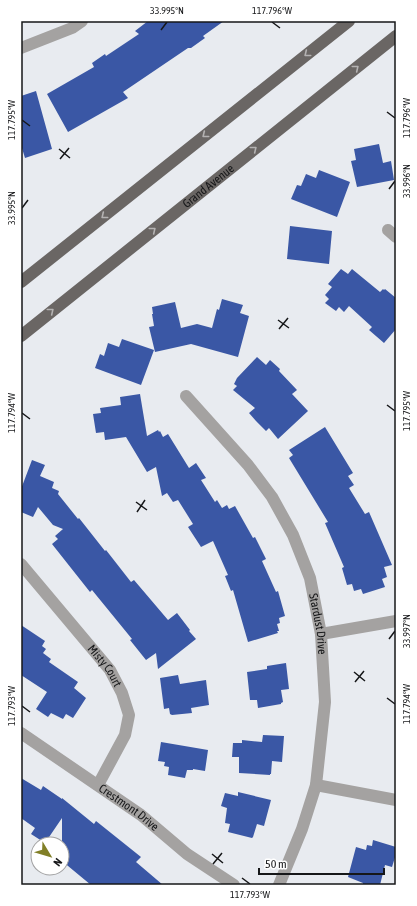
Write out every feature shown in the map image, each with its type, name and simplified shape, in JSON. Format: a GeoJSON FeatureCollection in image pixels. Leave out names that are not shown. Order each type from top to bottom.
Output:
{"type":"FeatureCollection","features":[{"type":"Feature","properties":{"kind":"main road"},"geometry":{"type":"LineString","coordinates":[[21,282],[349,21]]}},
{"type":"Feature","properties":{"kind":"main road","name":"Grand Avenue"},"geometry":{"type":"LineString","coordinates":[[21,336],[396,36]]}},
{"type":"Feature","properties":{"kind":"street"},"geometry":{"type":"LineString","coordinates":[[21,48],[72,28],[82,21]]}},
{"type":"Feature","properties":{"kind":"street","name":"Stardust Drive"},"geometry":{"type":"LineString","coordinates":[[186,396],[248,465],[272,497],[293,535],[310,578],[321,634],[325,702],[316,785],[302,829],[279,885]]}},
{"type":"Feature","properties":{"kind":"street","name":"Misty Court"},"geometry":{"type":"LineString","coordinates":[[21,564],[110,670],[122,693],[129,715],[125,735],[98,785]]}},
{"type":"Feature","properties":{"kind":"street"},"geometry":{"type":"LineString","coordinates":[[321,634],[396,621]]}},
{"type":"Feature","properties":{"kind":"street","name":"Crestmont Drive"},"geometry":{"type":"LineString","coordinates":[[21,733],[141,815],[187,854],[234,885]]}},
{"type":"Feature","properties":{"kind":"street"},"geometry":{"type":"LineString","coordinates":[[316,785],[396,800]]}},
{"type":"Feature","properties":{"kind":"building"},"geometry":{"type":"Polygon","coordinates":[[[148,21],[224,21],[203,36],[205,38],[191,48],[188,48],[123,92],[128,98],[68,132],[47,94],[94,67],[92,63],[105,54],[106,56],[139,34],[135,31],[148,21]]]}},
{"type":"Feature","properties":{"kind":"building"},"geometry":{"type":"Polygon","coordinates":[[[36,91],[52,149],[25,158],[21,145],[21,96],[36,91]]]}},
{"type":"Feature","properties":{"kind":"building"},"geometry":{"type":"Polygon","coordinates":[[[379,144],[383,163],[391,161],[394,180],[357,187],[351,161],[356,160],[354,149],[379,144]]]}},
{"type":"Feature","properties":{"kind":"building"},"geometry":{"type":"Polygon","coordinates":[[[319,170],[350,182],[337,217],[291,199],[297,185],[301,186],[306,174],[316,178],[319,170]]]}},
{"type":"Feature","properties":{"kind":"building"},"geometry":{"type":"Polygon","coordinates":[[[290,226],[332,231],[329,264],[287,259],[290,226]]]}},
{"type":"Feature","properties":{"kind":"building"},"geometry":{"type":"Polygon","coordinates":[[[341,269],[348,274],[352,269],[380,292],[385,289],[396,298],[396,329],[384,343],[369,330],[372,327],[349,306],[344,312],[339,307],[336,311],[325,303],[329,299],[325,295],[332,287],[328,284],[341,269]]]}},
{"type":"Feature","properties":{"kind":"building"},"geometry":{"type":"Polygon","coordinates":[[[222,299],[243,305],[240,313],[249,316],[238,357],[191,344],[155,352],[149,327],[154,326],[152,307],[175,302],[181,328],[197,324],[212,328],[217,309],[219,310],[222,299]]]}},
{"type":"Feature","properties":{"kind":"building"},"geometry":{"type":"Polygon","coordinates":[[[122,339],[154,350],[141,385],[95,368],[100,354],[104,356],[108,343],[119,347],[122,339]]]}},
{"type":"Feature","properties":{"kind":"building"},"geometry":{"type":"Polygon","coordinates":[[[257,357],[266,365],[270,360],[280,369],[279,371],[297,390],[292,394],[308,411],[278,439],[269,428],[266,431],[249,413],[255,408],[233,390],[237,386],[234,384],[237,378],[257,357]]]}},
{"type":"Feature","properties":{"kind":"building"},"geometry":{"type":"Polygon","coordinates":[[[140,394],[147,436],[158,430],[163,437],[168,434],[189,468],[196,463],[206,478],[201,480],[215,502],[217,500],[222,508],[227,505],[229,509],[235,506],[253,538],[255,537],[266,559],[262,561],[276,592],[278,591],[285,616],[279,618],[280,623],[277,624],[279,631],[277,631],[278,633],[248,642],[233,590],[231,591],[225,576],[228,575],[213,541],[201,547],[188,527],[193,524],[178,500],[173,502],[167,493],[162,496],[156,467],[147,472],[126,437],[105,440],[104,432],[96,433],[93,414],[101,413],[100,408],[121,405],[120,397],[140,394]]]}},
{"type":"Feature","properties":{"kind":"building"},"geometry":{"type":"Polygon","coordinates":[[[325,427],[353,473],[348,476],[354,485],[349,488],[365,514],[369,512],[392,565],[384,567],[387,577],[382,579],[385,587],[363,594],[361,589],[354,591],[352,584],[347,585],[342,568],[344,567],[325,523],[328,522],[289,458],[293,455],[289,450],[325,427]]]}},
{"type":"Feature","properties":{"kind":"building"},"geometry":{"type":"Polygon","coordinates":[[[32,460],[45,465],[40,476],[54,482],[52,488],[59,491],[58,494],[131,582],[134,580],[168,620],[177,613],[196,639],[158,669],[156,653],[146,660],[130,640],[132,639],[92,590],[90,592],[52,544],[58,539],[55,536],[63,529],[53,525],[38,507],[33,517],[21,512],[21,489],[32,460]]]}},
{"type":"Feature","properties":{"kind":"building"},"geometry":{"type":"Polygon","coordinates":[[[21,625],[45,641],[42,646],[46,649],[43,653],[51,659],[49,662],[78,682],[74,688],[86,698],[73,718],[66,714],[63,719],[51,713],[48,717],[36,709],[47,692],[21,675],[21,625]]]}},
{"type":"Feature","properties":{"kind":"building"},"geometry":{"type":"Polygon","coordinates":[[[286,663],[289,689],[281,690],[283,702],[281,704],[258,708],[257,700],[250,700],[247,672],[267,669],[267,666],[286,663]]]}},
{"type":"Feature","properties":{"kind":"building"},"geometry":{"type":"Polygon","coordinates":[[[178,675],[180,684],[206,680],[209,705],[191,708],[192,713],[172,715],[170,714],[169,708],[164,709],[160,678],[178,675]]]}},
{"type":"Feature","properties":{"kind":"building"},"geometry":{"type":"Polygon","coordinates":[[[263,735],[284,736],[282,762],[272,761],[270,775],[239,773],[239,757],[232,757],[233,743],[242,743],[242,740],[262,742],[263,735]]]}},
{"type":"Feature","properties":{"kind":"building"},"geometry":{"type":"Polygon","coordinates":[[[161,742],[208,750],[205,771],[193,769],[187,770],[185,778],[168,775],[169,767],[164,766],[165,762],[158,761],[161,742]]]}},
{"type":"Feature","properties":{"kind":"building"},"geometry":{"type":"Polygon","coordinates":[[[21,778],[41,790],[43,786],[62,798],[94,824],[96,821],[141,857],[136,862],[163,885],[91,885],[70,868],[70,836],[62,836],[62,818],[50,836],[34,836],[31,834],[35,828],[21,818],[21,778]]]}},
{"type":"Feature","properties":{"kind":"building"},"geometry":{"type":"Polygon","coordinates":[[[238,792],[271,800],[264,826],[257,824],[252,838],[228,832],[230,824],[225,823],[227,808],[221,806],[225,793],[238,796],[238,792]]]}},
{"type":"Feature","properties":{"kind":"building"},"geometry":{"type":"Polygon","coordinates":[[[373,840],[396,847],[396,854],[392,867],[385,865],[380,885],[363,885],[363,883],[348,877],[356,847],[366,850],[367,845],[372,846],[373,840]]]}}]}
